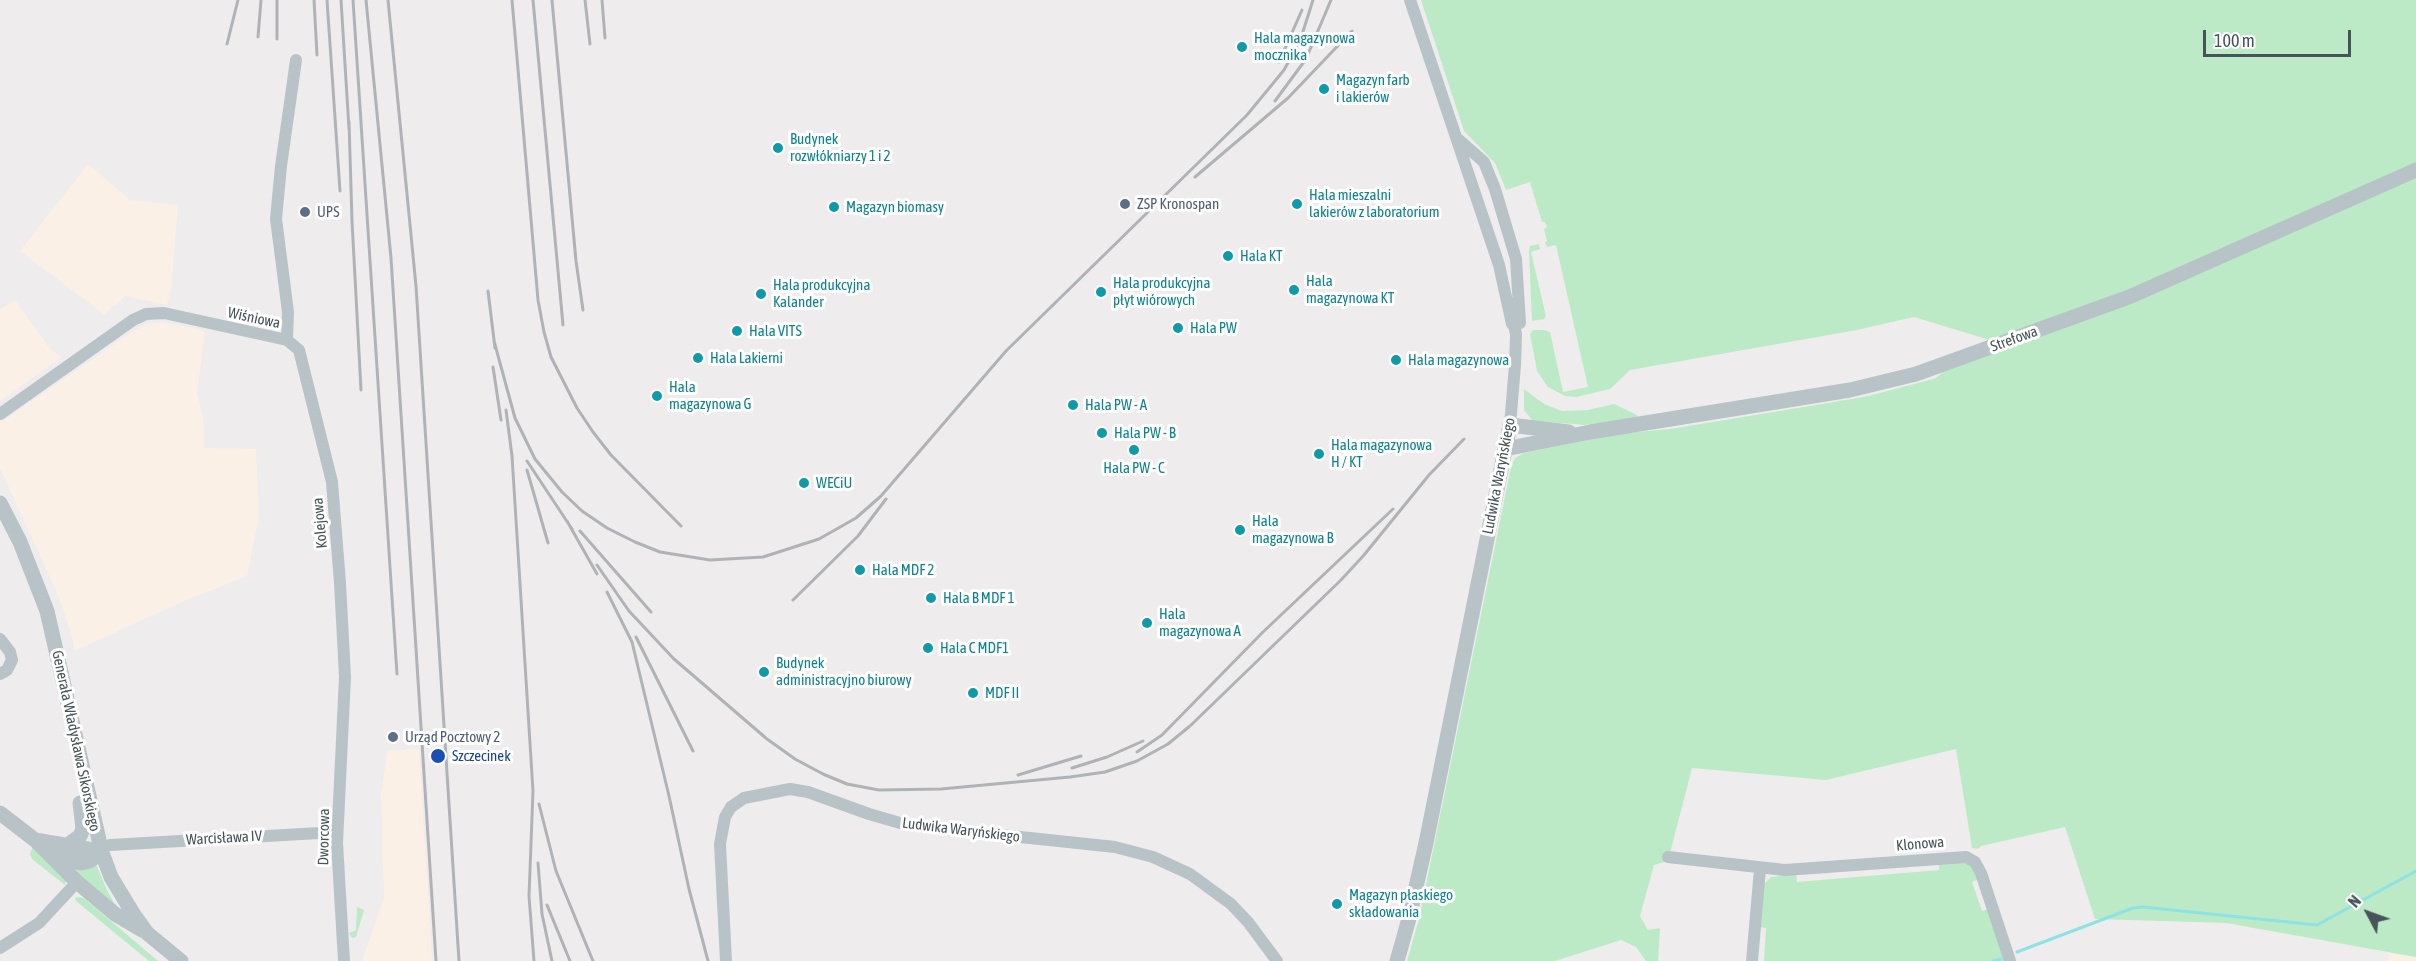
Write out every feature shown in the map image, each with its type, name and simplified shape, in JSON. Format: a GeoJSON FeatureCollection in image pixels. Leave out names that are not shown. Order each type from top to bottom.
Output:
{"type":"FeatureCollection","features":[{"type":"Feature","properties":{"kind":"street","name":"Ludwika Waryńskiego"},"geometry":{"type":"LineString","coordinates":[[1397,961],[1426,843],[1510,425],[1515,379],[1516,327],[1502,252],[1477,184],[1469,174],[1410,0]]}},
{"type":"Feature","properties":{"kind":"street","name":"Wiśniowa"},"geometry":{"type":"LineString","coordinates":[[0,414],[133,320],[146,314],[164,314],[287,340],[288,312],[276,219],[280,166],[296,60]]}},
{"type":"Feature","properties":{"kind":"street"},"geometry":{"type":"LineString","coordinates":[[1459,140],[1484,162],[1514,248],[1516,327]]}},
{"type":"Feature","properties":{"kind":"street","name":"Strefowa"},"geometry":{"type":"LineString","coordinates":[[1505,449],[1590,432],[1850,390],[1916,374],[2129,297],[2416,170]]}},
{"type":"Feature","properties":{"kind":"street","name":"Kolejowa"},"geometry":{"type":"LineString","coordinates":[[287,340],[296,345],[302,356],[332,482],[345,647],[343,713]]}},
{"type":"Feature","properties":{"kind":"street","name":"Strefowa"},"geometry":{"type":"LineString","coordinates":[[1510,425],[1547,431],[1590,432]]}},
{"type":"Feature","properties":{"kind":"street","name":"Generała Władysława Sikorskiego"},"geometry":{"type":"LineString","coordinates":[[0,503],[20,542],[47,610],[81,761],[123,899],[147,933],[181,961]]}},
{"type":"Feature","properties":{"kind":"street"},"geometry":{"type":"LineString","coordinates":[[0,639],[11,654],[11,663],[7,670],[0,674]]}},
{"type":"Feature","properties":{"kind":"street","name":"Dworcowa"},"geometry":{"type":"LineString","coordinates":[[343,713],[337,832],[344,961]]}},
{"type":"Feature","properties":{"kind":"street"},"geometry":{"type":"LineString","coordinates":[[66,846],[80,836],[83,829],[80,803],[81,761]]}},
{"type":"Feature","properties":{"kind":"street","name":"Ludwika Waryńskiego"},"geometry":{"type":"LineString","coordinates":[[726,961],[720,844],[722,824],[731,807],[744,798],[790,789],[808,792],[907,825],[1115,847],[1153,857],[1190,874],[1226,899],[1248,922],[1277,961]]}},
{"type":"Feature","properties":{"kind":"street","name":"Warcisława IV"},"geometry":{"type":"LineString","coordinates":[[0,813],[35,840],[77,882],[121,919],[147,933]]}},
{"type":"Feature","properties":{"kind":"street","name":"Warcisława IV"},"geometry":{"type":"LineString","coordinates":[[35,840],[88,849],[106,849],[337,832]]}},
{"type":"Feature","properties":{"kind":"street","name":"Warcisława IV"},"geometry":{"type":"LineString","coordinates":[[51,855],[71,863],[81,863],[89,861],[106,849]]}},
{"type":"Feature","properties":{"kind":"street","name":"Klonowa"},"geometry":{"type":"LineString","coordinates":[[1668,857],[1760,869],[1800,869],[1952,856],[1971,858],[1981,873],[2010,961]]}},
{"type":"Feature","properties":{"kind":"street"},"geometry":{"type":"LineString","coordinates":[[1752,961],[1760,869]]}},
{"type":"Feature","properties":{"kind":"street"},"geometry":{"type":"LineString","coordinates":[[0,948],[39,923],[77,882]]}},
{"type":"Feature","properties":{"kind":"shaded area"},"geometry":{"type":"Polygon","coordinates":[[[88,164],[130,200],[178,205],[171,289],[167,305],[125,296],[104,314],[20,251],[88,164]]]}},
{"type":"Feature","properties":{"kind":"shaded area"},"geometry":{"type":"Polygon","coordinates":[[[15,300],[51,350],[62,357],[0,401],[0,310],[15,300]]]}},
{"type":"Feature","properties":{"kind":"shaded area"},"geometry":{"type":"Polygon","coordinates":[[[161,322],[205,330],[197,394],[203,416],[204,448],[256,449],[259,515],[247,576],[184,601],[74,651],[72,636],[58,595],[0,468],[0,423],[135,330],[161,322]]]}},
{"type":"Feature","properties":{"kind":"shaded area"},"geometry":{"type":"Polygon","coordinates":[[[419,749],[432,961],[362,961],[384,898],[381,795],[387,751],[419,749]]]}},
{"type":"Feature","properties":{"kind":"shaded area"},"geometry":{"type":"Polygon","coordinates":[[[2389,953],[2416,957],[2416,961],[2388,961],[2389,953]]]}},
{"type":"Feature","properties":{"kind":"green space"},"geometry":{"type":"Polygon","coordinates":[[[1421,0],[2416,0],[2416,164],[2127,292],[1993,341],[1914,317],[1857,330],[1630,370],[1610,389],[1576,397],[1565,396],[1548,387],[1537,371],[1530,334],[1533,330],[1550,332],[1563,392],[1588,387],[1556,245],[1547,247],[1544,229],[1547,227],[1545,222],[1542,222],[1530,182],[1506,190],[1495,163],[1464,131],[1421,0]]]}},
{"type":"Feature","properties":{"kind":"green space"},"geometry":{"type":"Polygon","coordinates":[[[2416,178],[2416,957],[2226,923],[2095,919],[2065,827],[1981,846],[1978,849],[1972,848],[1956,749],[1826,780],[1692,768],[1668,861],[1654,865],[1640,916],[1648,930],[1660,928],[1658,961],[1646,961],[1636,947],[1621,940],[1555,961],[1407,961],[1419,919],[1511,467],[1515,458],[1524,453],[1614,434],[1670,429],[1868,396],[1936,378],[1944,371],[2131,303],[2416,178]]]}},
{"type":"Feature","properties":{"kind":"green space"},"geometry":{"type":"Polygon","coordinates":[[[1539,244],[1540,249],[1531,252],[1546,316],[1544,319],[1532,321],[1529,251],[1530,246],[1539,244]]]}},
{"type":"Feature","properties":{"kind":"green space"},"geometry":{"type":"Polygon","coordinates":[[[1524,389],[1544,404],[1562,411],[1588,410],[1614,404],[1637,415],[1638,418],[1584,425],[1532,420],[1524,410],[1524,389]]]}},
{"type":"Feature","properties":{"kind":"green space"},"geometry":{"type":"Polygon","coordinates":[[[33,846],[66,880],[65,885],[32,859],[30,854],[33,846]]]}},
{"type":"Feature","properties":{"kind":"green space"},"geometry":{"type":"Polygon","coordinates":[[[1960,861],[1972,866],[1979,879],[1972,882],[1982,911],[1988,909],[2005,961],[1764,961],[1766,928],[1759,927],[1763,885],[1771,877],[1796,874],[1797,882],[1939,870],[1939,862],[1960,861]]]}},
{"type":"Feature","properties":{"kind":"green space"},"geometry":{"type":"Polygon","coordinates":[[[96,864],[106,888],[119,912],[68,867],[96,864]]]}},
{"type":"Feature","properties":{"kind":"green space"},"geometry":{"type":"Polygon","coordinates":[[[80,897],[158,961],[149,961],[76,901],[75,898],[80,897]]]}},
{"type":"Feature","properties":{"kind":"green space"},"geometry":{"type":"Polygon","coordinates":[[[357,907],[364,910],[356,937],[352,938],[349,933],[356,930],[357,907]]]}},
{"type":"Feature","properties":{"kind":"waterway"},"geometry":{"type":"LineString","coordinates":[[2017,952],[2133,908],[2143,907],[2317,925],[2416,871]]}},
{"type":"Feature","properties":{"kind":"waterway"},"geometry":{"type":"LineString","coordinates":[[1994,961],[2001,959]]}},
{"type":"Feature","properties":{"kind":"railway"},"geometry":{"type":"LineString","coordinates":[[227,44],[238,0]]}},
{"type":"Feature","properties":{"kind":"railway"},"geometry":{"type":"LineString","coordinates":[[258,37],[261,0]]}},
{"type":"Feature","properties":{"kind":"railway"},"geometry":{"type":"LineString","coordinates":[[277,0],[277,39]]}},
{"type":"Feature","properties":{"kind":"railway"},"geometry":{"type":"LineString","coordinates":[[314,0],[317,55]]}},
{"type":"Feature","properties":{"kind":"railway"},"geometry":{"type":"LineString","coordinates":[[327,0],[340,191]]}},
{"type":"Feature","properties":{"kind":"railway"},"geometry":{"type":"LineString","coordinates":[[341,0],[349,129]]}},
{"type":"Feature","properties":{"kind":"railway"},"geometry":{"type":"LineString","coordinates":[[353,0],[397,674]]}},
{"type":"Feature","properties":{"kind":"railway"},"geometry":{"type":"LineString","coordinates":[[366,0],[391,258],[436,961]]}},
{"type":"Feature","properties":{"kind":"railway"},"geometry":{"type":"LineString","coordinates":[[388,0],[416,286],[459,961]]}},
{"type":"Feature","properties":{"kind":"railway"},"geometry":{"type":"LineString","coordinates":[[512,0],[538,300],[551,357],[577,408],[593,432],[611,455],[681,526]]}},
{"type":"Feature","properties":{"kind":"railway"},"geometry":{"type":"LineString","coordinates":[[533,0],[563,325]]}},
{"type":"Feature","properties":{"kind":"railway"},"geometry":{"type":"LineString","coordinates":[[552,0],[576,261],[583,310]]}},
{"type":"Feature","properties":{"kind":"railway"},"geometry":{"type":"LineString","coordinates":[[585,0],[590,44]]}},
{"type":"Feature","properties":{"kind":"railway"},"geometry":{"type":"LineString","coordinates":[[602,0],[605,38]]}},
{"type":"Feature","properties":{"kind":"railway"},"geometry":{"type":"LineString","coordinates":[[494,341],[515,418],[535,459],[562,492],[582,511],[607,528],[660,552],[710,560],[763,557],[819,539],[856,518],[881,496],[1006,351],[1247,115],[1284,70],[1300,41],[1313,0]]}},
{"type":"Feature","properties":{"kind":"railway"},"geometry":{"type":"LineString","coordinates":[[1275,101],[1306,59],[1331,0]]}},
{"type":"Feature","properties":{"kind":"railway"},"geometry":{"type":"LineString","coordinates":[[1279,62],[1302,10]]}},
{"type":"Feature","properties":{"kind":"railway"},"geometry":{"type":"LineString","coordinates":[[1195,177],[1288,98],[1352,31]]}},
{"type":"Feature","properties":{"kind":"railway"},"geometry":{"type":"LineString","coordinates":[[349,122],[361,390]]}},
{"type":"Feature","properties":{"kind":"railway"},"geometry":{"type":"LineString","coordinates":[[488,291],[495,348]]}},
{"type":"Feature","properties":{"kind":"railway"},"geometry":{"type":"LineString","coordinates":[[493,367],[501,420]]}},
{"type":"Feature","properties":{"kind":"railway"},"geometry":{"type":"LineString","coordinates":[[506,410],[512,456],[533,791],[529,896],[534,961]]}},
{"type":"Feature","properties":{"kind":"railway"},"geometry":{"type":"LineString","coordinates":[[597,565],[629,611],[674,659],[767,739],[795,759],[847,784],[879,790],[941,789],[1105,772],[1137,761],[1168,744],[1190,726],[1341,580],[1429,475],[1464,439]]}},
{"type":"Feature","properties":{"kind":"railway"},"geometry":{"type":"LineString","coordinates":[[527,461],[572,529]]}},
{"type":"Feature","properties":{"kind":"railway"},"geometry":{"type":"LineString","coordinates":[[527,470],[548,543]]}},
{"type":"Feature","properties":{"kind":"railway"},"geometry":{"type":"LineString","coordinates":[[793,600],[858,536],[886,499]]}},
{"type":"Feature","properties":{"kind":"railway"},"geometry":{"type":"LineString","coordinates":[[1137,752],[1162,735],[1263,632],[1393,509]]}},
{"type":"Feature","properties":{"kind":"railway"},"geometry":{"type":"LineString","coordinates":[[567,521],[597,574]]}},
{"type":"Feature","properties":{"kind":"railway"},"geometry":{"type":"LineString","coordinates":[[580,531],[651,612]]}},
{"type":"Feature","properties":{"kind":"railway"},"geometry":{"type":"LineString","coordinates":[[607,592],[632,642],[708,961]]}},
{"type":"Feature","properties":{"kind":"railway"},"geometry":{"type":"LineString","coordinates":[[636,637],[693,751]]}},
{"type":"Feature","properties":{"kind":"railway"},"geometry":{"type":"LineString","coordinates":[[1072,768],[1107,757],[1143,741]]}},
{"type":"Feature","properties":{"kind":"railway"},"geometry":{"type":"LineString","coordinates":[[1018,775],[1081,756]]}},
{"type":"Feature","properties":{"kind":"railway"},"geometry":{"type":"LineString","coordinates":[[539,804],[556,871],[593,961]]}},
{"type":"Feature","properties":{"kind":"railway"},"geometry":{"type":"LineString","coordinates":[[538,863],[542,914],[552,961]]}},
{"type":"Feature","properties":{"kind":"railway"},"geometry":{"type":"LineString","coordinates":[[547,905],[570,961]]}},
{"type":"Feature","properties":{"kind":"place","name":"Hala magazynowa mocznika"},"geometry":{"type":"Point","coordinates":[1242,47]}},
{"type":"Feature","properties":{"kind":"place","name":"Magazyn farb i lakierów"},"geometry":{"type":"Point","coordinates":[1324,89]}},
{"type":"Feature","properties":{"kind":"place","name":"Budynek rozwłókniarzy 1 i 2"},"geometry":{"type":"Point","coordinates":[778,148]}},
{"type":"Feature","properties":{"kind":"place","name":"ZSP Kronospan"},"geometry":{"type":"Point","coordinates":[1125,204]}},
{"type":"Feature","properties":{"kind":"place","name":"Hala mieszalni lakierów z laboratorium"},"geometry":{"type":"Point","coordinates":[1297,204]}},
{"type":"Feature","properties":{"kind":"place","name":"Magazyn biomasy"},"geometry":{"type":"Point","coordinates":[834,207]}},
{"type":"Feature","properties":{"kind":"place","name":"UPS"},"geometry":{"type":"Point","coordinates":[305,212]}},
{"type":"Feature","properties":{"kind":"place","name":"Hala KT"},"geometry":{"type":"Point","coordinates":[1228,256]}},
{"type":"Feature","properties":{"kind":"place","name":"Hala magazynowa KT"},"geometry":{"type":"Point","coordinates":[1294,290]}},
{"type":"Feature","properties":{"kind":"place","name":"Hala produkcyjna płyt wiórowych"},"geometry":{"type":"Point","coordinates":[1101,292]}},
{"type":"Feature","properties":{"kind":"place","name":"Hala produkcyjna Kalander"},"geometry":{"type":"Point","coordinates":[761,294]}},
{"type":"Feature","properties":{"kind":"place","name":"Hala PW"},"geometry":{"type":"Point","coordinates":[1178,328]}},
{"type":"Feature","properties":{"kind":"place","name":"Hala VITS"},"geometry":{"type":"Point","coordinates":[737,331]}},
{"type":"Feature","properties":{"kind":"place","name":"Hala Lakierni"},"geometry":{"type":"Point","coordinates":[698,358]}},
{"type":"Feature","properties":{"kind":"place","name":"Hala magazynowa"},"geometry":{"type":"Point","coordinates":[1396,360]}},
{"type":"Feature","properties":{"kind":"place","name":"Hala magazynowa G"},"geometry":{"type":"Point","coordinates":[657,396]}},
{"type":"Feature","properties":{"kind":"place","name":"Hala PW - A"},"geometry":{"type":"Point","coordinates":[1073,405]}},
{"type":"Feature","properties":{"kind":"place","name":"Hala PW - B"},"geometry":{"type":"Point","coordinates":[1102,433]}},
{"type":"Feature","properties":{"kind":"place","name":"Hala PW - C"},"geometry":{"type":"Point","coordinates":[1134,450]}},
{"type":"Feature","properties":{"kind":"place","name":"Hala magazynowa H / KT"},"geometry":{"type":"Point","coordinates":[1319,454]}},
{"type":"Feature","properties":{"kind":"place","name":"WECiU"},"geometry":{"type":"Point","coordinates":[804,483]}},
{"type":"Feature","properties":{"kind":"place","name":"Hala magazynowa B"},"geometry":{"type":"Point","coordinates":[1240,530]}},
{"type":"Feature","properties":{"kind":"place","name":"Hala MDF 2"},"geometry":{"type":"Point","coordinates":[860,570]}},
{"type":"Feature","properties":{"kind":"place","name":"Hala B MDF 1"},"geometry":{"type":"Point","coordinates":[931,598]}},
{"type":"Feature","properties":{"kind":"place","name":"Hala magazynowa A"},"geometry":{"type":"Point","coordinates":[1147,623]}},
{"type":"Feature","properties":{"kind":"place","name":"Hala C MDF1"},"geometry":{"type":"Point","coordinates":[928,648]}},
{"type":"Feature","properties":{"kind":"place","name":"Budynek administracyjno biurowy"},"geometry":{"type":"Point","coordinates":[764,672]}},
{"type":"Feature","properties":{"kind":"place","name":"MDF II"},"geometry":{"type":"Point","coordinates":[973,693]}},
{"type":"Feature","properties":{"kind":"place","name":"Urząd Pocztowy 2"},"geometry":{"type":"Point","coordinates":[393,737]}},
{"type":"Feature","properties":{"kind":"place","name":"Szczecinek"},"geometry":{"type":"Point","coordinates":[438,756]}},
{"type":"Feature","properties":{"kind":"place","name":"Magazyn płaskiego składowania"},"geometry":{"type":"Point","coordinates":[1337,904]}}]}
